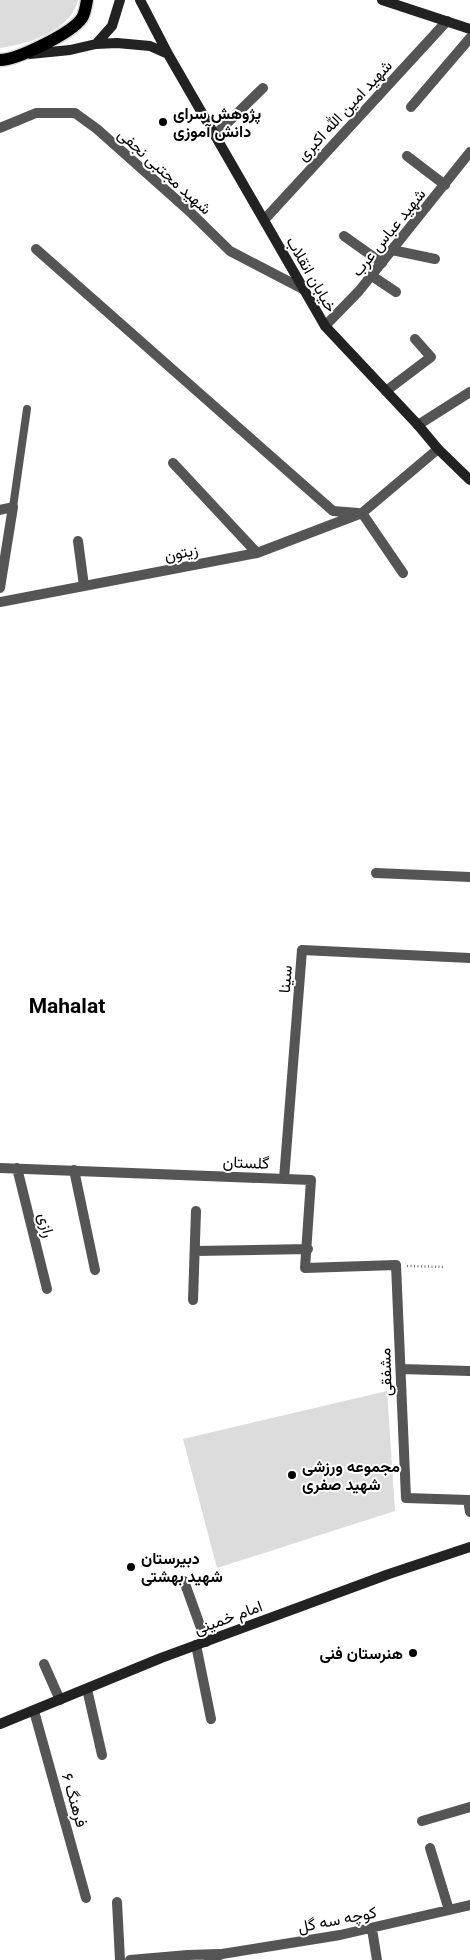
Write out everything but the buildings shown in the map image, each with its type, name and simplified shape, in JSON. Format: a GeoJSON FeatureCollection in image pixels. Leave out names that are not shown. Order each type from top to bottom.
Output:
{"type":"FeatureCollection","features":[{"type":"Feature","properties":{"kind":"main road"},"geometry":{"type":"LineString","coordinates":[[1,60],[20,54],[63,35],[83,17],[87,0]]}},
{"type":"Feature","properties":{"kind":"main road"},"geometry":{"type":"LineString","coordinates":[[96,44],[112,26],[120,0]]}},
{"type":"Feature","properties":{"kind":"main road","name":"خیابان انقلاب"},"geometry":{"type":"LineString","coordinates":[[140,0],[168,54],[325,326],[418,425],[438,449],[470,480]]}},
{"type":"Feature","properties":{"kind":"main road"},"geometry":{"type":"LineString","coordinates":[[382,0],[470,29]]}},
{"type":"Feature","properties":{"kind":"main road"},"geometry":{"type":"LineString","coordinates":[[20,54],[70,50],[96,44],[117,43],[150,46],[168,54]]}},
{"type":"Feature","properties":{"kind":"main road","name":"امام خمینی"},"geometry":{"type":"LineString","coordinates":[[0,1724],[201,1643],[389,1574],[470,1547]]}},
{"type":"Feature","properties":{"kind":"street","name":"شهید امین الله اکبری"},"geometry":{"type":"LineString","coordinates":[[264,220],[447,21]]}},
{"type":"Feature","properties":{"kind":"street"},"geometry":{"type":"LineString","coordinates":[[411,107],[470,38]]}},
{"type":"Feature","properties":{"kind":"street"},"geometry":{"type":"LineString","coordinates":[[215,135],[263,88]]}},
{"type":"Feature","properties":{"kind":"street","name":"شهید مجتبی نجفی"},"geometry":{"type":"LineString","coordinates":[[0,128],[36,113],[75,113],[96,129],[188,210],[230,251],[304,289]]}},
{"type":"Feature","properties":{"kind":"street","name":"شهید عباس عرب"},"geometry":{"type":"LineString","coordinates":[[325,326],[372,276],[470,152]]}},
{"type":"Feature","properties":{"kind":"street"},"geometry":{"type":"LineString","coordinates":[[407,156],[445,185]]}},
{"type":"Feature","properties":{"kind":"street"},"geometry":{"type":"LineString","coordinates":[[344,236],[382,263]]}},
{"type":"Feature","properties":{"kind":"street"},"geometry":{"type":"LineString","coordinates":[[36,249],[333,512],[362,513],[403,572]]}},
{"type":"Feature","properties":{"kind":"street"},"geometry":{"type":"LineString","coordinates":[[392,250],[435,258]]}},
{"type":"Feature","properties":{"kind":"street"},"geometry":{"type":"LineString","coordinates":[[372,276],[396,292]]}},
{"type":"Feature","properties":{"kind":"street"},"geometry":{"type":"LineString","coordinates":[[386,392],[431,356],[415,339]]}},
{"type":"Feature","properties":{"kind":"street"},"geometry":{"type":"LineString","coordinates":[[418,425],[470,392]]}},
{"type":"Feature","properties":{"kind":"street","name":"زیتون"},"geometry":{"type":"LineString","coordinates":[[0,602],[257,553],[362,513],[438,449]]}},
{"type":"Feature","properties":{"kind":"street"},"geometry":{"type":"LineString","coordinates":[[173,463],[257,553]]}},
{"type":"Feature","properties":{"kind":"street"},"geometry":{"type":"LineString","coordinates":[[0,510],[13,508],[0,588]]}},
{"type":"Feature","properties":{"kind":"street"},"geometry":{"type":"LineString","coordinates":[[78,540],[84,586]]}},
{"type":"Feature","properties":{"kind":"street"},"geometry":{"type":"LineString","coordinates":[[376,873],[470,877]]}},
{"type":"Feature","properties":{"kind":"street","name":"سینا"},"geometry":{"type":"LineString","coordinates":[[284,1179],[302,950],[470,958]]}},
{"type":"Feature","properties":{"kind":"street","name":"گلستان"},"geometry":{"type":"LineString","coordinates":[[0,1168],[311,1180],[308,1249],[305,1268],[396,1265]]}},
{"type":"Feature","properties":{"kind":"street","name":"رازی"},"geometry":{"type":"LineString","coordinates":[[17,1168],[47,1289]]}},
{"type":"Feature","properties":{"kind":"street"},"geometry":{"type":"LineString","coordinates":[[74,1170],[95,1270]]}},
{"type":"Feature","properties":{"kind":"street"},"geometry":{"type":"LineString","coordinates":[[193,1300],[196,1211]]}},
{"type":"Feature","properties":{"kind":"street"},"geometry":{"type":"LineString","coordinates":[[195,1251],[308,1249]]}},
{"type":"Feature","properties":{"kind":"street","name":"مشفقی"},"geometry":{"type":"LineString","coordinates":[[396,1265],[406,1498],[468,1500],[470,1512]]}},
{"type":"Feature","properties":{"kind":"street"},"geometry":{"type":"LineString","coordinates":[[400,1369],[470,1371]]}},
{"type":"Feature","properties":{"kind":"street"},"geometry":{"type":"LineString","coordinates":[[184,1581],[201,1643],[211,1719]]}},
{"type":"Feature","properties":{"kind":"street"},"geometry":{"type":"LineString","coordinates":[[44,1664],[60,1700]]}},
{"type":"Feature","properties":{"kind":"street"},"geometry":{"type":"LineString","coordinates":[[87,1689],[102,1754]]}},
{"type":"Feature","properties":{"kind":"street","name":"فرهنگ ۶"},"geometry":{"type":"LineString","coordinates":[[34,1711],[86,1898]]}},
{"type":"Feature","properties":{"kind":"street"},"geometry":{"type":"LineString","coordinates":[[422,1821],[470,1807]]}},
{"type":"Feature","properties":{"kind":"street"},"geometry":{"type":"LineString","coordinates":[[430,1848],[449,1910]]}},
{"type":"Feature","properties":{"kind":"street"},"geometry":{"type":"LineString","coordinates":[[117,1902],[120,1960]]}},
{"type":"Feature","properties":{"kind":"street","name":"کوچه سه گل"},"geometry":{"type":"LineString","coordinates":[[209,1960],[222,1954],[372,1929],[470,1905]]}},
{"type":"Feature","properties":{"kind":"street"},"geometry":{"type":"LineString","coordinates":[[372,1929],[377,1960]]}},
{"type":"Feature","properties":{"kind":"street"},"geometry":{"type":"LineString","coordinates":[[258,1948],[258,1960]]}},
{"type":"Feature","properties":{"kind":"street"},"geometry":{"type":"LineString","coordinates":[[130,1960],[188,1954],[222,1954]]}},
{"type":"Feature","properties":{"kind":"lane"},"geometry":{"type":"LineString","coordinates":[[13,508],[27,409]]}},
{"type":"Feature","properties":{"kind":"path"},"geometry":{"type":"LineString","coordinates":[[396,1265],[444,1267]]}},
{"type":"Feature","properties":{"kind":"shaded area"},"geometry":{"type":"Polygon","coordinates":[[[0,0],[78,0],[74,11],[58,28],[35,39],[0,48],[0,0]]]}},
{"type":"Feature","properties":{"kind":"shaded area","name":"مجموعه ورزشی شهید صفری"},"geometry":{"type":"Polygon","coordinates":[[[387,1391],[395,1511],[217,1568],[183,1439],[387,1391]]]}},
{"type":"Feature","properties":{"kind":"place","name":"پژوهش سرای دانش آموزی"},"geometry":{"type":"Point","coordinates":[163,122]}},
{"type":"Feature","properties":{"kind":"place","name":"مجموعه ورزشی شهید صفری"},"geometry":{"type":"Point","coordinates":[292,1475]}},
{"type":"Feature","properties":{"kind":"place","name":"دبیرستان شهید بهشتی"},"geometry":{"type":"Point","coordinates":[131,1567]}},
{"type":"Feature","properties":{"kind":"place","name":"هنرستان فنی"},"geometry":{"type":"Point","coordinates":[413,1653]}},
{"type":"Feature","properties":{"kind":"district","name":"Mahalat"},"geometry":{"type":"Point","coordinates":[67,1006]}}]}
